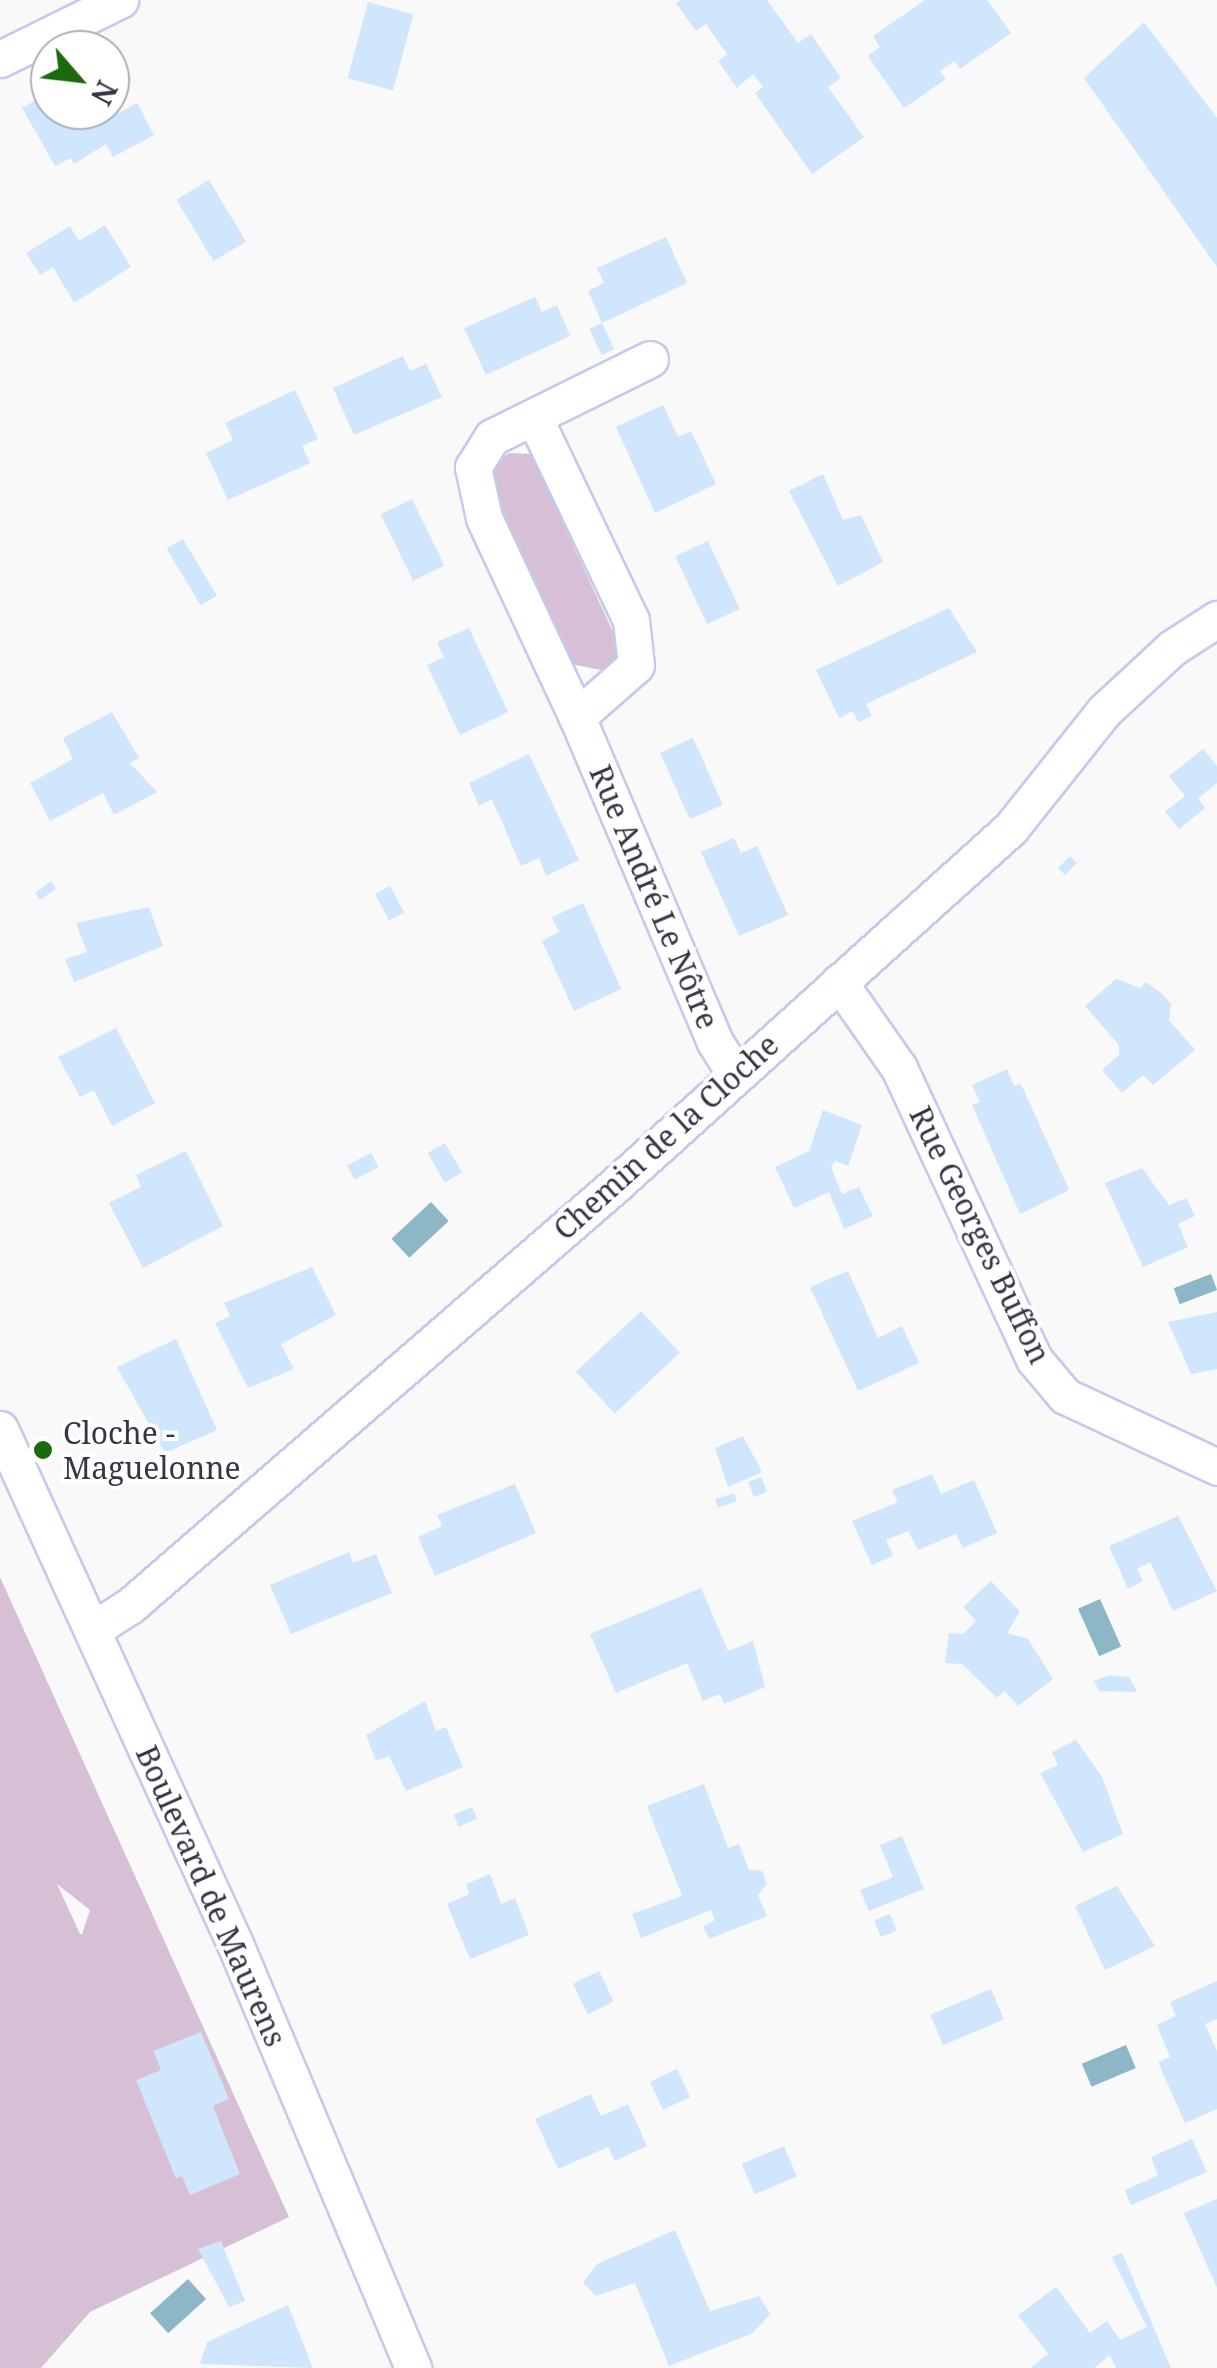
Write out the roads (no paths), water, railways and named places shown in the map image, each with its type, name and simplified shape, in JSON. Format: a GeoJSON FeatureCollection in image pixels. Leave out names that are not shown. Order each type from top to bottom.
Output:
{"type":"FeatureCollection","features":[{"type":"Feature","properties":{"kind":"street"},"geometry":{"type":"LineString","coordinates":[[0,58],[120,0]]}},
{"type":"Feature","properties":{"kind":"street","name":"Rue André Le Nôtre"},"geometry":{"type":"LineString","coordinates":[[650,359],[492,437],[473,467],[484,518],[578,716],[715,1042],[736,1074]]}},
{"type":"Feature","properties":{"kind":"street"},"geometry":{"type":"LineString","coordinates":[[534,417],[631,620],[636,666],[578,716]]}},
{"type":"Feature","properties":{"kind":"street","name":"Chemin de la Cloche"},"geometry":{"type":"LineString","coordinates":[[92,1630],[132,1606],[1011,828],[1104,711],[1172,648],[1217,619]]}},
{"type":"Feature","properties":{"kind":"street","name":"Rue Georges Buffon"},"geometry":{"type":"LineString","coordinates":[[838,982],[899,1068],[1034,1359],[1066,1396],[1217,1467]]}},
{"type":"Feature","properties":{"kind":"street","name":"Boulevard de Maurens"},"geometry":{"type":"LineString","coordinates":[[0,1429],[235,1944],[413,2368]]}},
{"type":"Feature","properties":{"kind":"water"},"geometry":{"type":"Polygon","coordinates":[[[431,1202],[449,1221],[409,1258],[392,1239],[431,1202]]]}},
{"type":"Feature","properties":{"kind":"water"},"geometry":{"type":"Polygon","coordinates":[[[1211,1274],[1217,1290],[1180,1304],[1174,1288],[1211,1274]]]}},
{"type":"Feature","properties":{"kind":"water"},"geometry":{"type":"Polygon","coordinates":[[[1100,1599],[1121,1647],[1099,1656],[1078,1609],[1100,1599]]]}},
{"type":"Feature","properties":{"kind":"water"},"geometry":{"type":"Polygon","coordinates":[[[1126,2045],[1136,2068],[1092,2087],[1082,2064],[1126,2045]]]}},
{"type":"Feature","properties":{"kind":"water"},"geometry":{"type":"Polygon","coordinates":[[[188,2279],[206,2299],[168,2333],[150,2313],[188,2279]]]}},
{"type":"Feature","properties":{"kind":"place","name":"Cloche - Maguelonne"},"geometry":{"type":"Point","coordinates":[43,1450]}}]}
